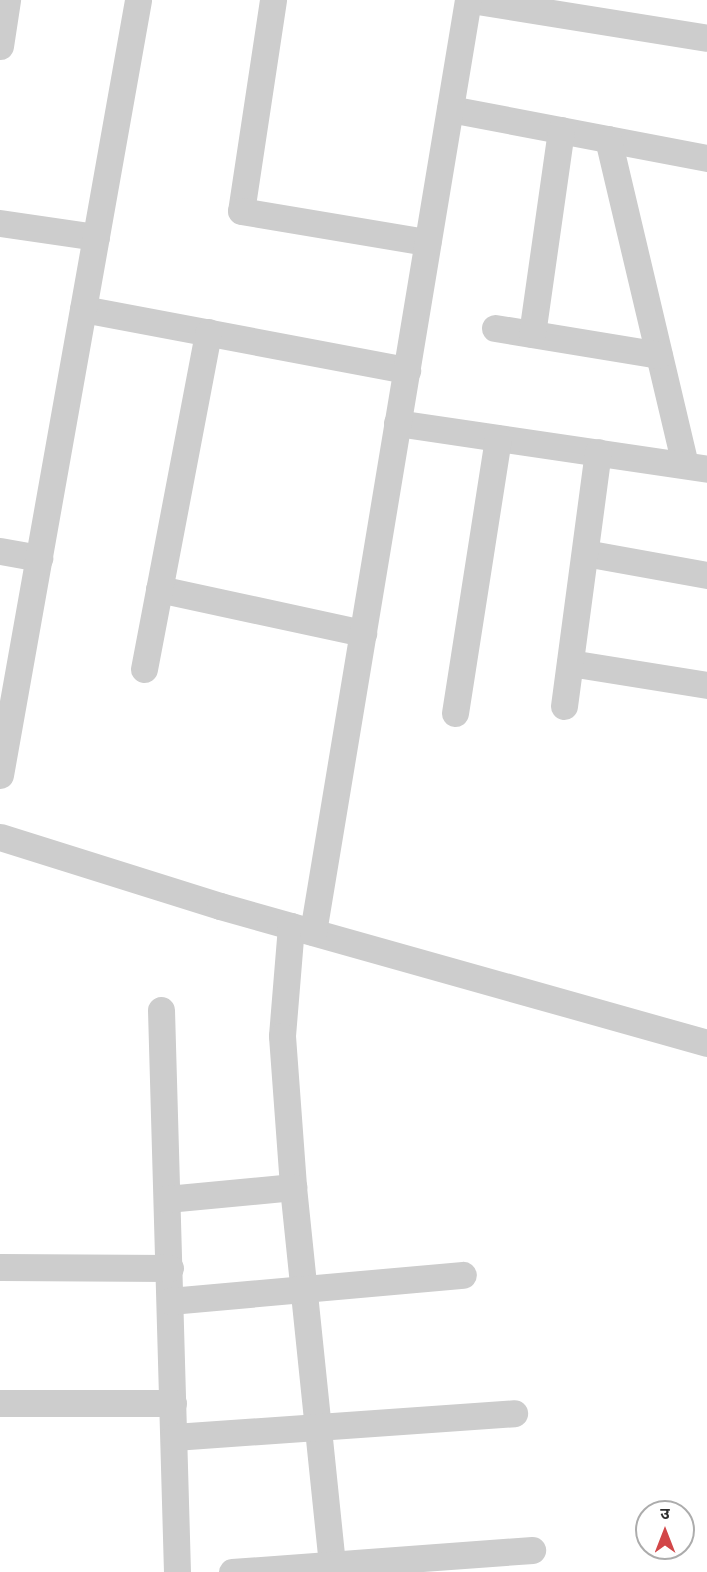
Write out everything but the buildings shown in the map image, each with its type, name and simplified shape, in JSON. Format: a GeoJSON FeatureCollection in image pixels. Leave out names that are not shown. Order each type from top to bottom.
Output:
{"type":"FeatureCollection","features":[{"type":"Feature","properties":{"kind":"street"},"geometry":{"type":"LineString","coordinates":[[0,46],[7,0]]}},
{"type":"Feature","properties":{"kind":"street"},"geometry":{"type":"LineString","coordinates":[[0,775],[138,0]]}},
{"type":"Feature","properties":{"kind":"street"},"geometry":{"type":"LineString","coordinates":[[273,0],[241,211],[428,242]]}},
{"type":"Feature","properties":{"kind":"street"},"geometry":{"type":"LineString","coordinates":[[332,1569],[293,1187],[282,1036],[363,633],[469,0],[707,38]]}},
{"type":"Feature","properties":{"kind":"street"},"geometry":{"type":"LineString","coordinates":[[450,109],[707,158]]}},
{"type":"Feature","properties":{"kind":"street"},"geometry":{"type":"LineString","coordinates":[[532,334],[561,130]]}},
{"type":"Feature","properties":{"kind":"street"},"geometry":{"type":"LineString","coordinates":[[398,423],[696,467],[659,355],[608,139]]}},
{"type":"Feature","properties":{"kind":"street"},"geometry":{"type":"LineString","coordinates":[[0,223],[96,237]]}},
{"type":"Feature","properties":{"kind":"street"},"geometry":{"type":"LineString","coordinates":[[83,309],[406,370]]}},
{"type":"Feature","properties":{"kind":"street"},"geometry":{"type":"LineString","coordinates":[[495,328],[659,355]]}},
{"type":"Feature","properties":{"kind":"street"},"geometry":{"type":"LineString","coordinates":[[144,669],[208,332]]}},
{"type":"Feature","properties":{"kind":"street"},"geometry":{"type":"LineString","coordinates":[[455,713],[498,438]]}},
{"type":"Feature","properties":{"kind":"street"},"geometry":{"type":"LineString","coordinates":[[564,706],[598,453]]}},
{"type":"Feature","properties":{"kind":"street"},"geometry":{"type":"LineString","coordinates":[[0,551],[39,558]]}},
{"type":"Feature","properties":{"kind":"street"},"geometry":{"type":"LineString","coordinates":[[585,553],[707,575]]}},
{"type":"Feature","properties":{"kind":"street"},"geometry":{"type":"LineString","coordinates":[[159,589],[363,633]]}},
{"type":"Feature","properties":{"kind":"street"},"geometry":{"type":"LineString","coordinates":[[570,663],[707,685]]}},
{"type":"Feature","properties":{"kind":"street"},"geometry":{"type":"LineString","coordinates":[[0,837],[302,929],[707,1043]]}},
{"type":"Feature","properties":{"kind":"street"},"geometry":{"type":"LineString","coordinates":[[162,1010],[177,1572]]}},
{"type":"Feature","properties":{"kind":"street"},"geometry":{"type":"LineString","coordinates":[[167,1198],[293,1187]]}},
{"type":"Feature","properties":{"kind":"street"},"geometry":{"type":"LineString","coordinates":[[0,1267],[170,1268]]}},
{"type":"Feature","properties":{"kind":"street"},"geometry":{"type":"LineString","coordinates":[[170,1301],[463,1275]]}},
{"type":"Feature","properties":{"kind":"street"},"geometry":{"type":"LineString","coordinates":[[0,1403],[173,1403]]}},
{"type":"Feature","properties":{"kind":"street"},"geometry":{"type":"LineString","coordinates":[[174,1437],[514,1413]]}},
{"type":"Feature","properties":{"kind":"street"},"geometry":{"type":"LineString","coordinates":[[232,1572],[332,1569],[532,1550]]}}]}
